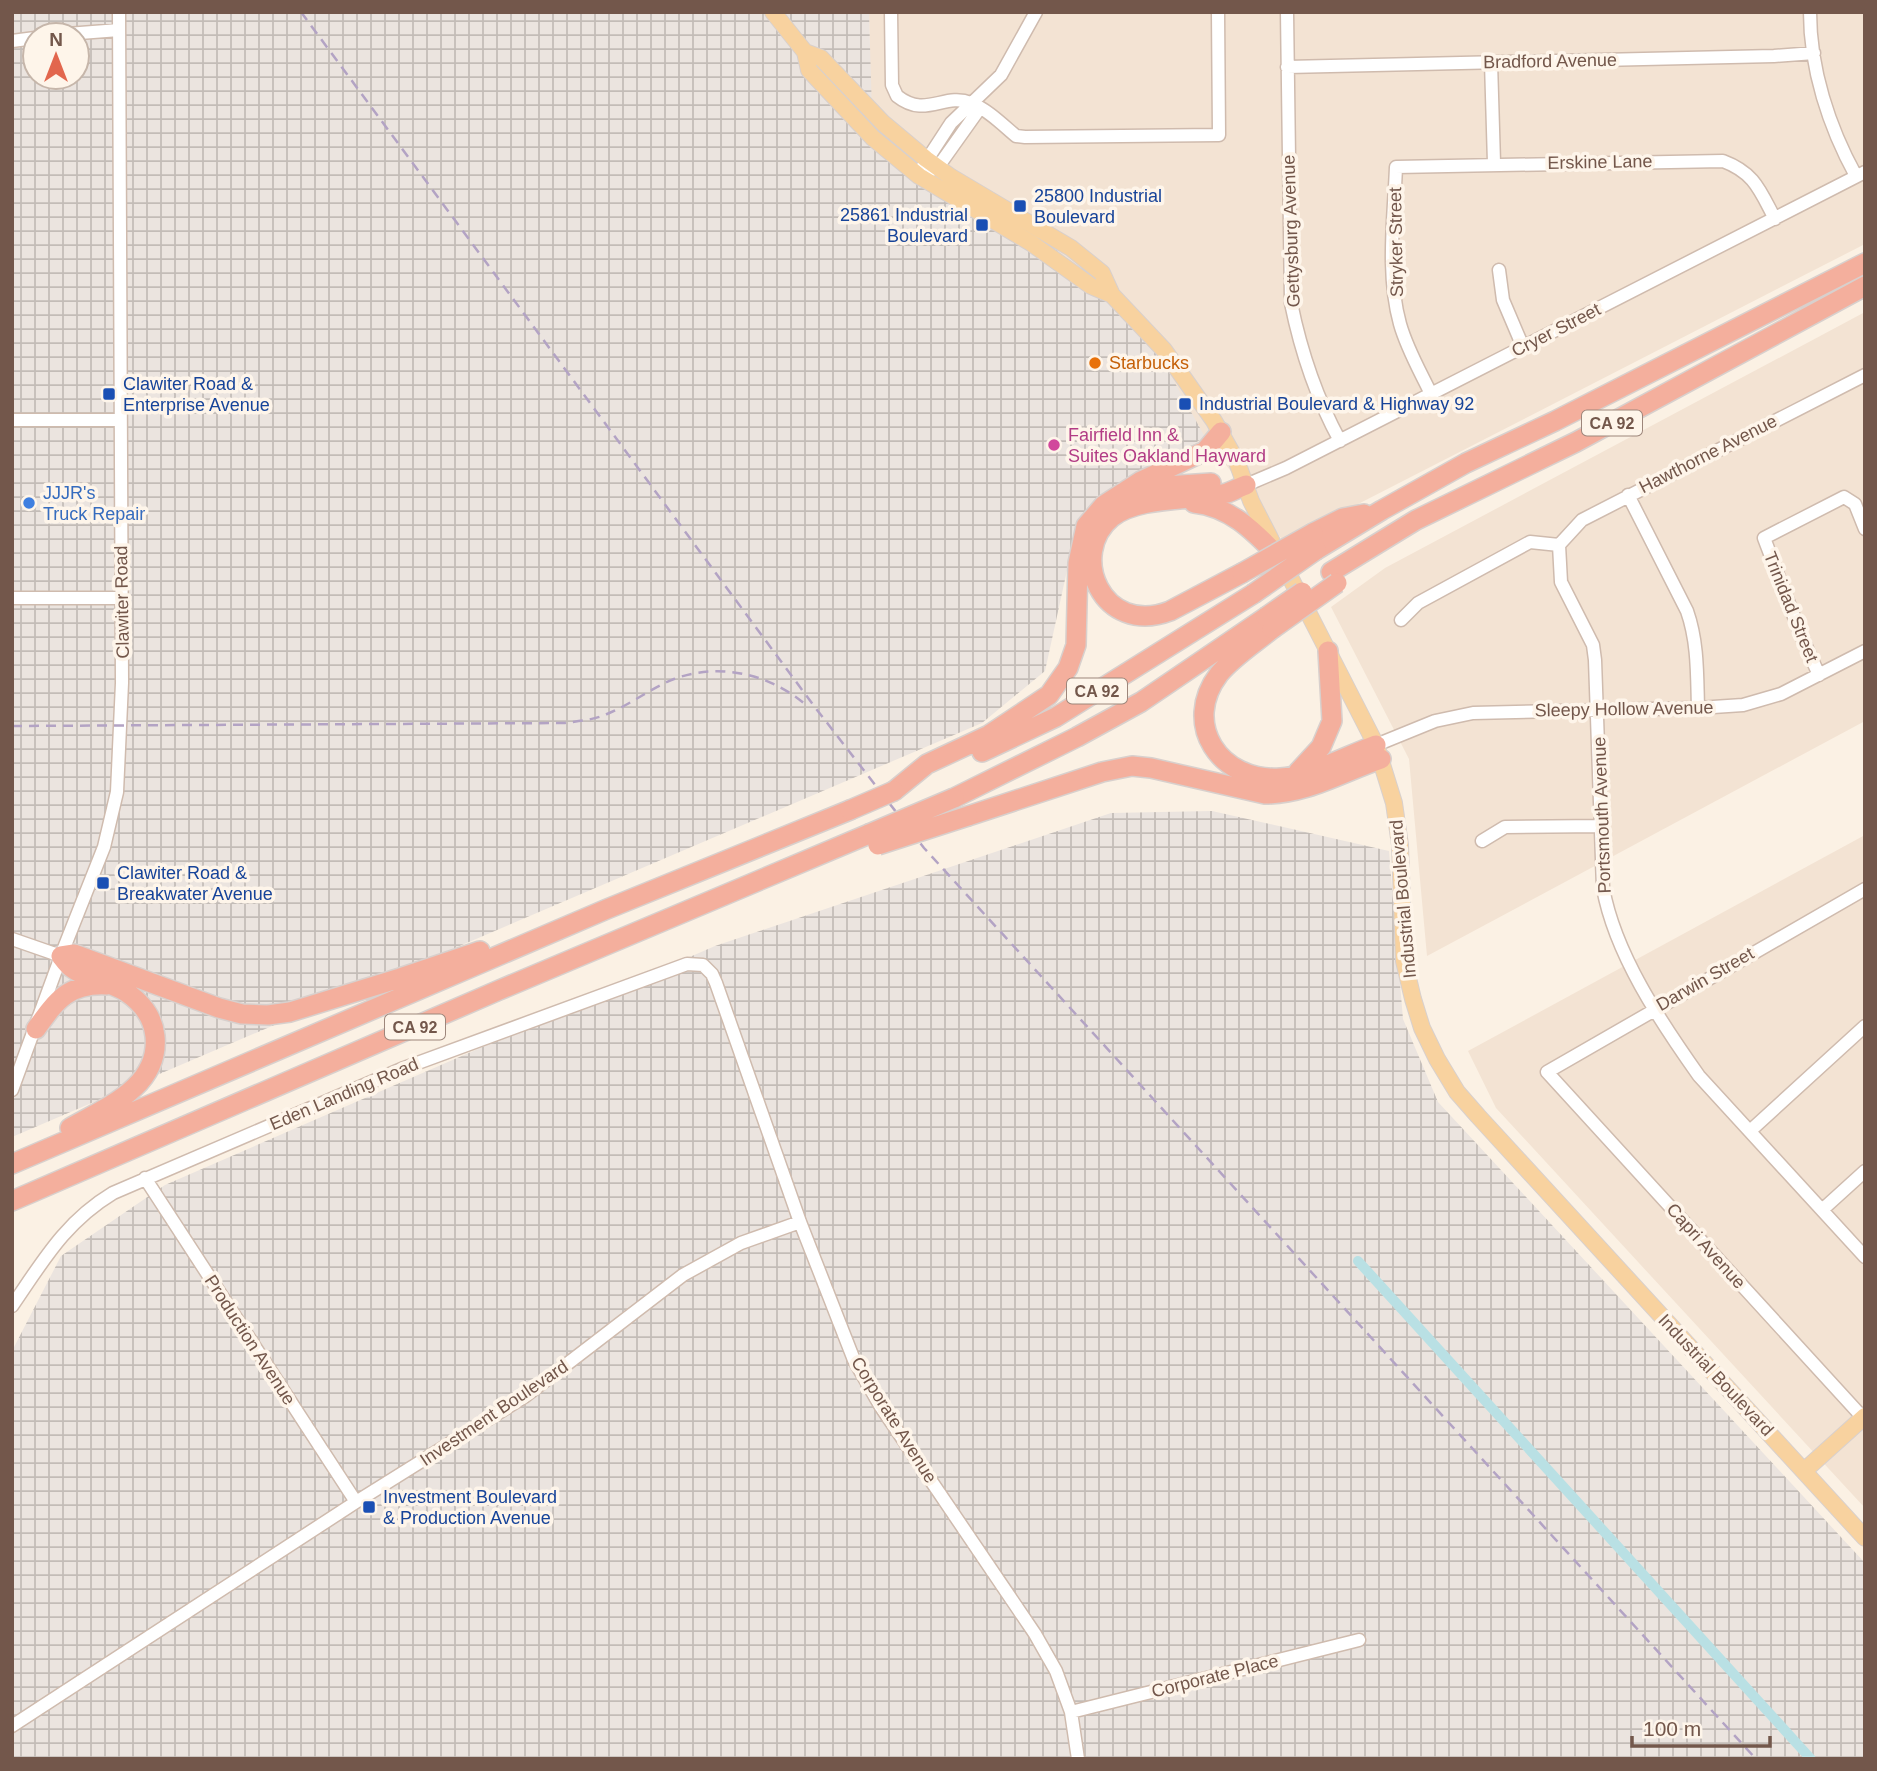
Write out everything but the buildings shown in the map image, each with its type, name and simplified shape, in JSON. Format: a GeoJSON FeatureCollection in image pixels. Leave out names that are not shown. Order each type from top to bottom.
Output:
{"type":"FeatureCollection","features":[{"type":"Feature","properties":{"kind":"highway","name":"CA 92"},"geometry":{"type":"LineString","coordinates":[[12,1163],[607,909],[850,810],[894,791],[931,769],[1056,717],[1253,594],[1343,518],[1382,510],[1466,463],[1555,421],[1865,263]]}},
{"type":"Feature","properties":{"kind":"highway","name":"CA 92"},"geometry":{"type":"LineString","coordinates":[[12,1201],[496,991],[819,855],[874,840],[1141,702],[1269,623],[1416,520],[1576,442],[1865,286]]}},
{"type":"Feature","properties":{"kind":"highway"},"geometry":{"type":"LineString","coordinates":[[1772,336],[1865,295]]}},
{"type":"Feature","properties":{"kind":"highway"},"geometry":{"type":"LineString","coordinates":[[931,769],[1040,703],[1055,688],[1068,668],[1076,645],[1078,563],[1082,536],[1094,515],[1104,505],[1141,481],[1205,451],[1221,432]]}},
{"type":"Feature","properties":{"kind":"highway"},"geometry":{"type":"LineString","coordinates":[[1132,488],[1226,482],[1246,485]]}},
{"type":"Feature","properties":{"kind":"highway"},"geometry":{"type":"LineString","coordinates":[[1246,485],[1229,492],[1124,509],[1113,517],[1098,534],[1093,555],[1095,578],[1114,608],[1142,617],[1159,615],[1242,573],[1314,542]]}},
{"type":"Feature","properties":{"kind":"highway"},"geometry":{"type":"LineString","coordinates":[[1172,501],[1209,505],[1224,510],[1254,532],[1283,561]]}},
{"type":"Feature","properties":{"kind":"highway"},"geometry":{"type":"LineString","coordinates":[[1269,623],[1219,674],[1206,697],[1203,716],[1206,734],[1215,751],[1230,766],[1261,778],[1295,775],[1378,752]]}},
{"type":"Feature","properties":{"kind":"highway"},"geometry":{"type":"LineString","coordinates":[[1295,775],[1321,747],[1332,721],[1328,651]]}},
{"type":"Feature","properties":{"kind":"highway"},"geometry":{"type":"LineString","coordinates":[[874,840],[968,816],[1119,768],[1151,768],[1265,794],[1283,794],[1307,788],[1378,752]]}},
{"type":"Feature","properties":{"kind":"highway"},"geometry":{"type":"LineString","coordinates":[[61,956],[74,954],[219,1008],[242,1014],[268,1015],[290,1012],[400,978],[575,915],[607,909]]}},
{"type":"Feature","properties":{"kind":"highway"},"geometry":{"type":"LineString","coordinates":[[12,1163],[135,1088],[155,1059],[154,1028],[148,1013],[133,998],[114,986],[71,968],[61,956]]}},
{"type":"Feature","properties":{"kind":"highway"},"geometry":{"type":"LineString","coordinates":[[36,1029],[66,993],[86,986],[114,986]]}},
{"type":"Feature","properties":{"kind":"main road","name":"Industrial Boulevard"},"geometry":{"type":"LineString","coordinates":[[773,12],[805,52],[810,70],[873,138],[919,176],[1031,243],[1091,286],[1112,295]]}},
{"type":"Feature","properties":{"kind":"main road","name":"Industrial Boulevard"},"geometry":{"type":"LineString","coordinates":[[805,52],[821,58],[883,123],[932,163],[1070,248],[1102,273],[1112,295],[1168,354],[1221,432],[1246,485],[1251,502],[1378,752],[1394,803],[1400,845],[1404,961],[1422,1028],[1437,1059],[1457,1092],[1478,1116],[1865,1538]]}},
{"type":"Feature","properties":{"kind":"main road"},"geometry":{"type":"LineString","coordinates":[[1804,1471],[1864,1418]]}},
{"type":"Feature","properties":{"kind":"street","name":"Clawiter Road"},"geometry":{"type":"LineString","coordinates":[[12,1090],[104,847],[117,792],[122,683],[118,12]]}},
{"type":"Feature","properties":{"kind":"street"},"geometry":{"type":"LineString","coordinates":[[891,12],[892,85],[897,96],[916,106],[936,106],[950,101],[976,106],[1016,136],[1025,137],[1219,135],[1218,12]]}},
{"type":"Feature","properties":{"kind":"street"},"geometry":{"type":"LineString","coordinates":[[919,176],[957,141],[976,106],[1001,75],[1036,12]]}},
{"type":"Feature","properties":{"kind":"street","name":"Gettysburg Avenue"},"geometry":{"type":"LineString","coordinates":[[1287,12],[1291,303],[1310,379],[1339,441]]}},
{"type":"Feature","properties":{"kind":"street"},"geometry":{"type":"LineString","coordinates":[[1810,12],[1814,53],[1825,106],[1861,174]]}},
{"type":"Feature","properties":{"kind":"street"},"geometry":{"type":"LineString","coordinates":[[91,32],[118,30]]}},
{"type":"Feature","properties":{"kind":"street","name":"Bradford Avenue"},"geometry":{"type":"LineString","coordinates":[[1287,67],[1814,53]]}},
{"type":"Feature","properties":{"kind":"street"},"geometry":{"type":"LineString","coordinates":[[1491,62],[1494,163]]}},
{"type":"Feature","properties":{"kind":"street"},"geometry":{"type":"LineString","coordinates":[[932,163],[948,127],[947,113],[936,106]]}},
{"type":"Feature","properties":{"kind":"street"},"geometry":{"type":"LineString","coordinates":[[948,127],[976,106]]}},
{"type":"Feature","properties":{"kind":"street"},"geometry":{"type":"LineString","coordinates":[[948,127],[957,141]]}},
{"type":"Feature","properties":{"kind":"street","name":"Erskine Lane"},"geometry":{"type":"LineString","coordinates":[[1396,167],[1494,163],[1723,161],[1735,166],[1757,184],[1775,219]]}},
{"type":"Feature","properties":{"kind":"street","name":"Stryker Street"},"geometry":{"type":"LineString","coordinates":[[1396,167],[1393,277],[1399,322],[1431,394]]}},
{"type":"Feature","properties":{"kind":"street","name":"Cryer Street"},"geometry":{"type":"LineString","coordinates":[[1246,485],[1286,468],[1861,174]]}},
{"type":"Feature","properties":{"kind":"street"},"geometry":{"type":"LineString","coordinates":[[1499,270],[1503,300],[1523,347]]}},
{"type":"Feature","properties":{"kind":"street","name":"Hawthorne Avenue"},"geometry":{"type":"LineString","coordinates":[[1559,545],[1582,520],[1865,374]]}},
{"type":"Feature","properties":{"kind":"street"},"geometry":{"type":"LineString","coordinates":[[12,420],[120,420]]}},
{"type":"Feature","properties":{"kind":"street"},"geometry":{"type":"LineString","coordinates":[[1628,495],[1693,628],[1698,708]]}},
{"type":"Feature","properties":{"kind":"street","name":"Trinidad Street"},"geometry":{"type":"LineString","coordinates":[[1819,675],[1764,538],[1844,497],[1855,504],[1865,529]]}},
{"type":"Feature","properties":{"kind":"street"},"geometry":{"type":"LineString","coordinates":[[1401,620],[1418,603],[1530,542],[1559,545]]}},
{"type":"Feature","properties":{"kind":"street","name":"Portsmouth Avenue"},"geometry":{"type":"LineString","coordinates":[[1559,545],[1561,582],[1593,645],[1598,710],[1603,887],[1608,914],[1629,965],[1699,1076],[1865,1257]]}},
{"type":"Feature","properties":{"kind":"street"},"geometry":{"type":"LineString","coordinates":[[12,598],[121,598]]}},
{"type":"Feature","properties":{"kind":"street","name":"Sleepy Hollow Avenue"},"geometry":{"type":"LineString","coordinates":[[1378,752],[1454,716],[1698,708],[1762,701],[1865,651]]}},
{"type":"Feature","properties":{"kind":"street"},"geometry":{"type":"LineString","coordinates":[[1482,841],[1505,827],[1602,826]]}},
{"type":"Feature","properties":{"kind":"street","name":"Darwin Street"},"geometry":{"type":"LineString","coordinates":[[1547,1072],[1865,888]]}},
{"type":"Feature","properties":{"kind":"street"},"geometry":{"type":"LineString","coordinates":[[12,939],[61,956]]}},
{"type":"Feature","properties":{"kind":"street","name":"Eden Landing Road"},"geometry":{"type":"LineString","coordinates":[[12,1306],[64,1232],[94,1204],[145,1178],[404,1068],[679,967],[697,963],[703,965],[716,983]]}},
{"type":"Feature","properties":{"kind":"street","name":"Corporate Avenue"},"geometry":{"type":"LineString","coordinates":[[716,983],[800,1222],[854,1360],[873,1394],[1035,1634],[1056,1671],[1071,1712],[1078,1759]]}},
{"type":"Feature","properties":{"kind":"street"},"geometry":{"type":"LineString","coordinates":[[1750,1131],[1865,1026]]}},
{"type":"Feature","properties":{"kind":"street","name":"Capri Avenue"},"geometry":{"type":"LineString","coordinates":[[1547,1072],[1864,1418]]}},
{"type":"Feature","properties":{"kind":"street"},"geometry":{"type":"LineString","coordinates":[[1822,1210],[1865,1171]]}},
{"type":"Feature","properties":{"kind":"street","name":"Production Avenue"},"geometry":{"type":"LineString","coordinates":[[145,1178],[356,1502]]}},
{"type":"Feature","properties":{"kind":"street","name":"Investment Boulevard"},"geometry":{"type":"LineString","coordinates":[[12,1726],[356,1502],[524,1397],[683,1275],[741,1242],[800,1222]]}},
{"type":"Feature","properties":{"kind":"street","name":"Corporate Place"},"geometry":{"type":"LineString","coordinates":[[1071,1712],[1359,1640]]}},
{"type":"Feature","properties":{"kind":"shaded area"},"geometry":{"type":"Polygon","coordinates":[[[12,12],[869,12],[872,113],[961,176],[1135,311],[1205,437],[1101,500],[1073,543],[1045,671],[982,723],[12,1137],[12,12]]]}},
{"type":"Feature","properties":{"kind":"shaded area"},"geometry":{"type":"Polygon","coordinates":[[[869,12],[1865,12],[1865,244],[1284,542],[1205,437],[871,113],[869,12]]]}},
{"type":"Feature","properties":{"kind":"shaded area"},"geometry":{"type":"Polygon","coordinates":[[[1865,312],[1865,721],[1427,956],[1409,759],[1331,607],[1385,568],[1865,312]]]}},
{"type":"Feature","properties":{"kind":"shaded area"},"geometry":{"type":"Polygon","coordinates":[[[1212,811],[1389,851],[1403,1019],[1438,1102],[1865,1563],[1865,1759],[12,1759],[12,1351],[61,1256],[165,1185],[715,946],[1111,813],[1212,811]]]}},
{"type":"Feature","properties":{"kind":"shaded area"},"geometry":{"type":"Polygon","coordinates":[[[1865,835],[1865,1508],[1496,1108],[1468,1051],[1865,835]]]}},
{"type":"Feature","properties":{"kind":"waterway"},"geometry":{"type":"LineString","coordinates":[[1358,1261],[1811,1759]]}},
{"type":"Feature","properties":{"kind":"railway"},"geometry":{"type":"LineString","coordinates":[[301,12],[814,706],[924,848],[1756,1759]]}},
{"type":"Feature","properties":{"kind":"railway"},"geometry":{"type":"LineString","coordinates":[[12,726],[565,723],[602,716],[674,679],[709,672],[744,674],[761,679],[777,685],[806,705]]}},
{"type":"Feature","properties":{"kind":"place","name":"25800 Industrial Boulevard"},"geometry":{"type":"Point","coordinates":[1020,206]}},
{"type":"Feature","properties":{"kind":"place","name":"25861 Industrial Boulevard"},"geometry":{"type":"Point","coordinates":[982,225]}},
{"type":"Feature","properties":{"kind":"place","name":"Starbucks"},"geometry":{"type":"Point","coordinates":[1095,363]}},
{"type":"Feature","properties":{"kind":"place","name":"Clawiter Road & Enterprise Avenue"},"geometry":{"type":"Point","coordinates":[109,394]}},
{"type":"Feature","properties":{"kind":"place","name":"Industrial Boulevard & Highway 92"},"geometry":{"type":"Point","coordinates":[1185,404]}},
{"type":"Feature","properties":{"kind":"place","name":"Fairfield Inn & Suites Oakland Hayward"},"geometry":{"type":"Point","coordinates":[1054,445]}},
{"type":"Feature","properties":{"kind":"place","name":"JJJR's Truck Repair"},"geometry":{"type":"Point","coordinates":[29,503]}},
{"type":"Feature","properties":{"kind":"place","name":"Clawiter Road & Breakwater Avenue"},"geometry":{"type":"Point","coordinates":[103,883]}},
{"type":"Feature","properties":{"kind":"place","name":"Investment Boulevard & Production Avenue"},"geometry":{"type":"Point","coordinates":[369,1507]}}]}
